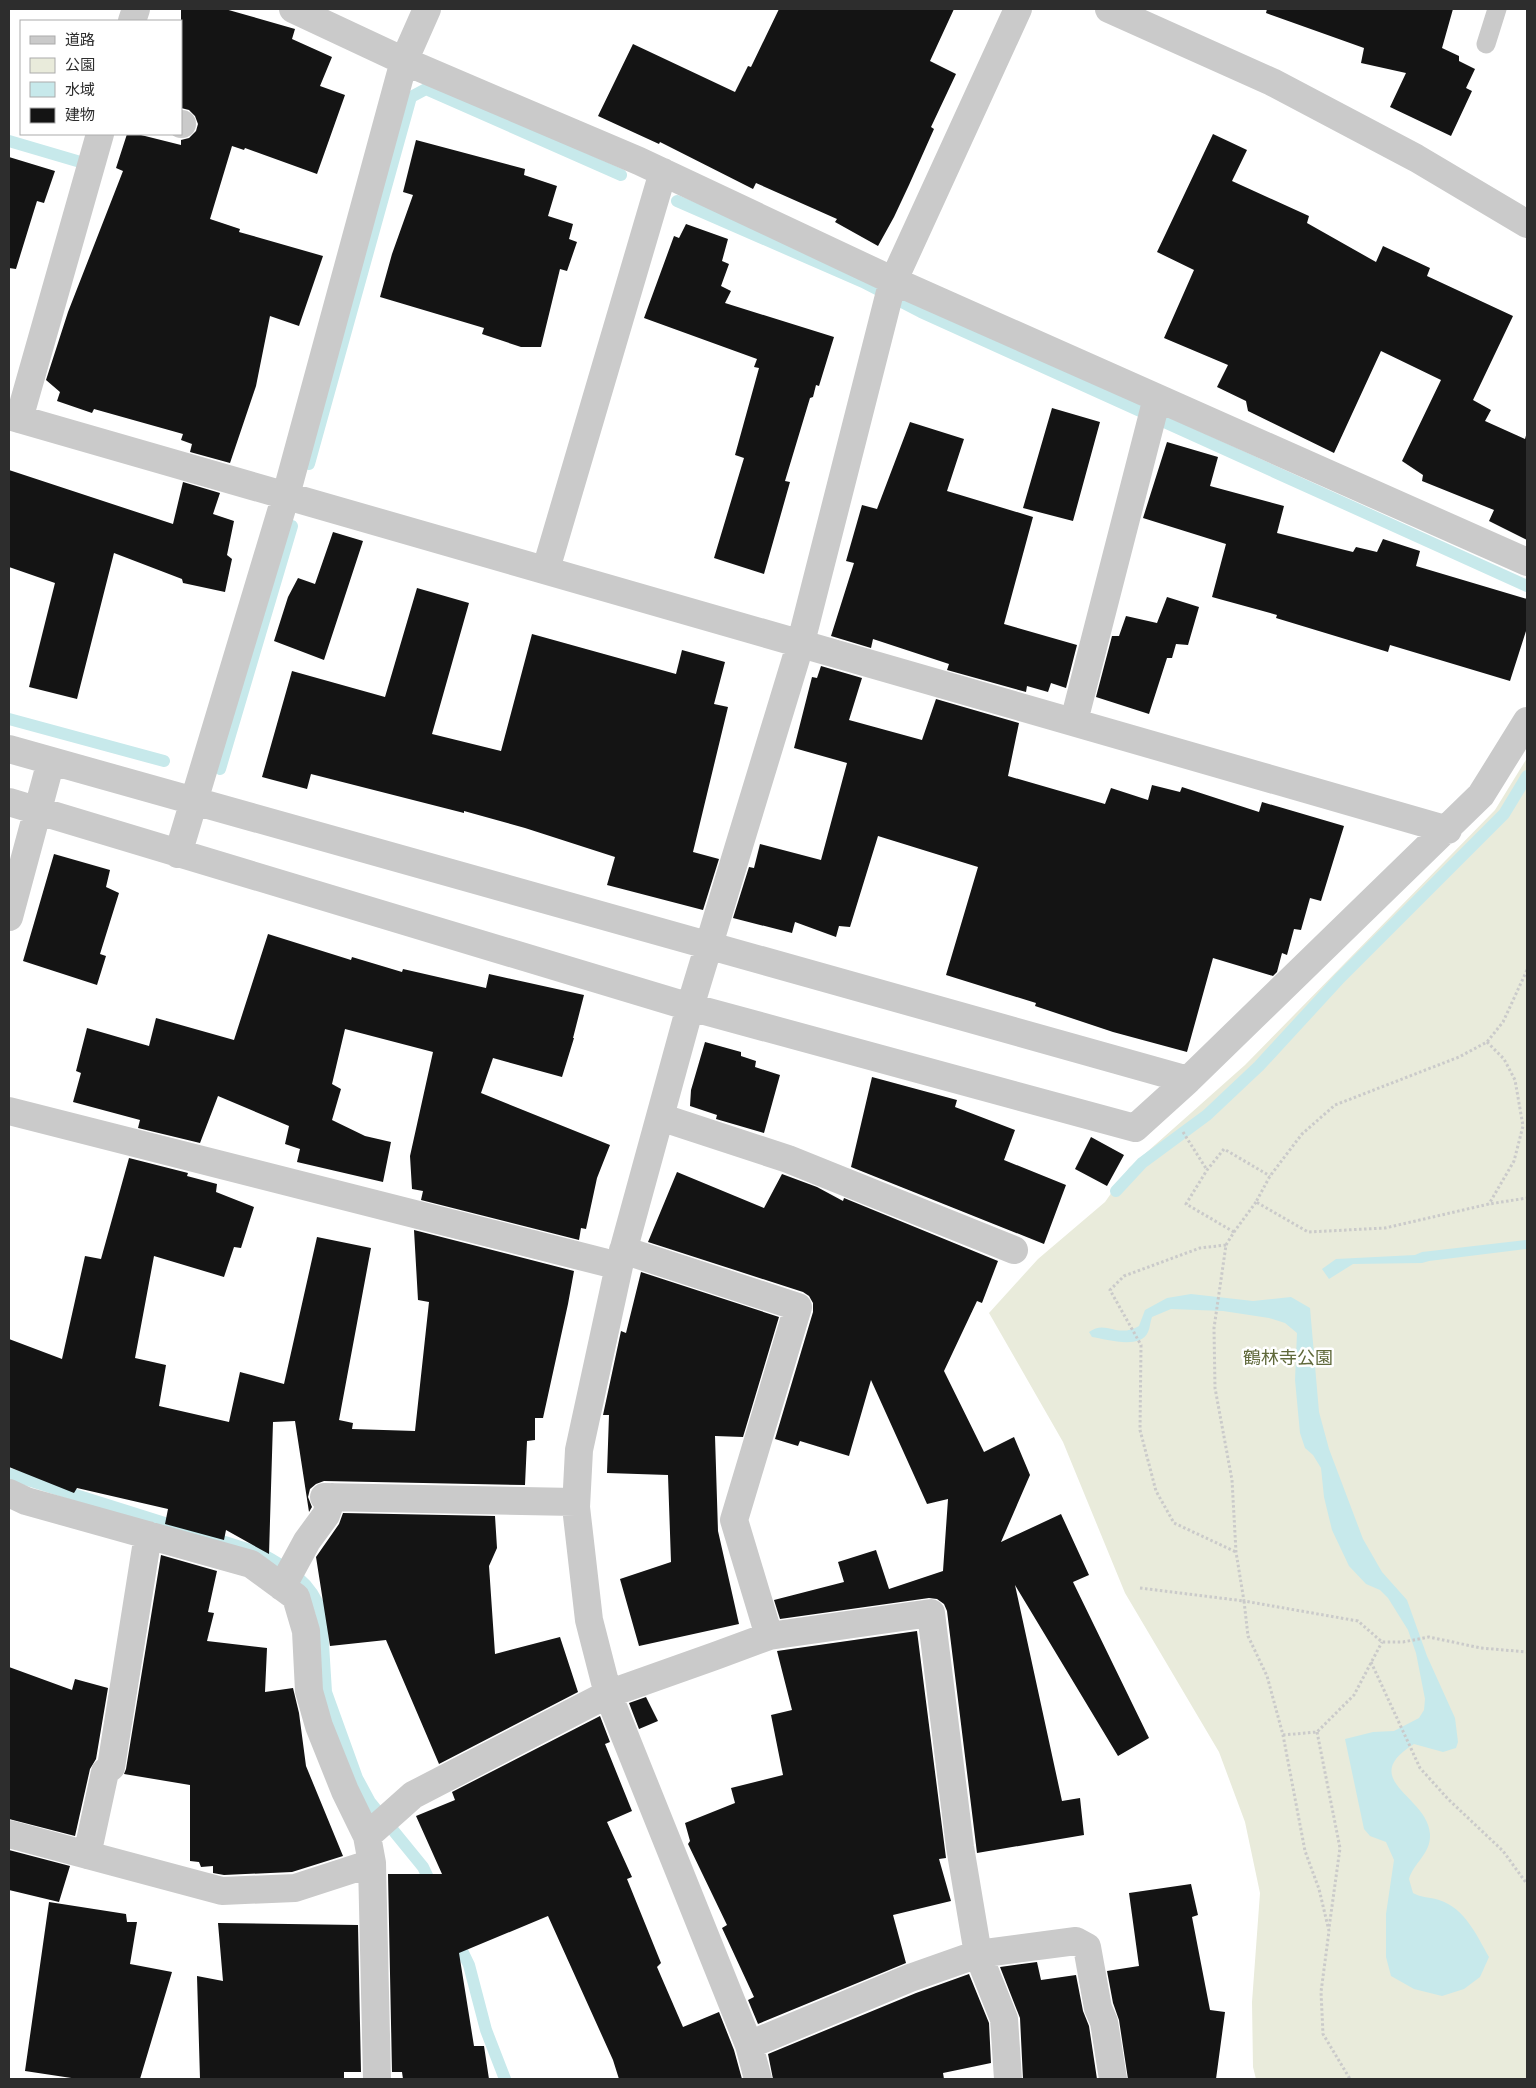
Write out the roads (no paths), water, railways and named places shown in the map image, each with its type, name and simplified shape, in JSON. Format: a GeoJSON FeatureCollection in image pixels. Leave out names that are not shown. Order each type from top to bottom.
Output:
{"type":"FeatureCollection","features":[{"type":"Feature","properties":{"kind":"street"},"geometry":{"type":"LineString","coordinates":[[293,9],[404,62],[663,172],[893,283],[1527,562]]}},
{"type":"Feature","properties":{"kind":"street"},"geometry":{"type":"LineString","coordinates":[[178,854],[286,495],[404,62],[427,9]]}},
{"type":"Feature","properties":{"kind":"street"},"geometry":{"type":"LineString","coordinates":[[758,2079],[749,2045],[608,1694],[589,1620],[576,1502],[578,1450],[621,1258],[690,1007],[801,642],[893,283],[1018,9]]}},
{"type":"Feature","properties":{"kind":"street"},"geometry":{"type":"LineString","coordinates":[[1124,12],[1272,82],[1416,158],[1527,224]]}},
{"type":"Feature","properties":{"kind":"street"},"geometry":{"type":"LineString","coordinates":[[100,135],[14,417],[801,642],[1448,830]]}},
{"type":"Feature","properties":{"kind":"street"},"geometry":{"type":"LineString","coordinates":[[546,569],[663,172]]}},
{"type":"Feature","properties":{"kind":"street"},"geometry":{"type":"LineString","coordinates":[[1074,722],[1157,399]]}},
{"type":"Feature","properties":{"kind":"street"},"geometry":{"type":"LineString","coordinates":[[9,802],[690,1007],[1135,1128],[1188,1080],[1482,795],[1527,721]]}},
{"type":"Feature","properties":{"kind":"street"},"geometry":{"type":"LineString","coordinates":[[9,749],[1188,1080]]}},
{"type":"Feature","properties":{"kind":"street"},"geometry":{"type":"LineString","coordinates":[[9,917],[51,761]]}},
{"type":"Feature","properties":{"kind":"street"},"geometry":{"type":"LineString","coordinates":[[9,1111],[621,1258],[798,1307],[734,1520],[768,1636]]}},
{"type":"Feature","properties":{"kind":"street"},"geometry":{"type":"LineString","coordinates":[[660,1117],[788,1159],[1014,1250]]}},
{"type":"Feature","properties":{"kind":"street"},"geometry":{"type":"LineString","coordinates":[[9,1493],[26,1501],[251,1564],[296,1597],[306,1631],[309,1691],[319,1726],[345,1791],[367,1836],[372,1863],[377,2079]]}},
{"type":"Feature","properties":{"kind":"street"},"geometry":{"type":"LineString","coordinates":[[282,1587],[307,1541],[326,1515],[328,1497],[576,1502]]}},
{"type":"Feature","properties":{"kind":"street"},"geometry":{"type":"LineString","coordinates":[[87,1855],[105,1772],[111,1767],[148,1535]]}},
{"type":"Feature","properties":{"kind":"street"},"geometry":{"type":"LineString","coordinates":[[367,1836],[413,1795],[608,1694],[768,1636],[931,1613],[960,1847],[978,1954],[1004,2019],[1008,2079]]}},
{"type":"Feature","properties":{"kind":"street"},"geometry":{"type":"LineString","coordinates":[[9,1834],[222,1891],[295,1888],[372,1863]]}},
{"type":"Feature","properties":{"kind":"street"},"geometry":{"type":"LineString","coordinates":[[749,2045],[910,1978],[978,1954],[1076,1941],[1087,1947],[1098,2008],[1104,2022],[1113,2079]]}},
{"type":"Feature","properties":{"kind":"lane"},"geometry":{"type":"LineString","coordinates":[[1486,44],[1497,9]]}},
{"type":"Feature","properties":{"kind":"water"},"geometry":{"type":"Polygon","coordinates":[[[1527,1240],[1527,1249],[1422,1263],[1353,1264],[1329,1279],[1322,1269],[1336,1259],[1415,1255],[1422,1252],[1527,1240]]]}},
{"type":"Feature","properties":{"kind":"water"},"geometry":{"type":"Polygon","coordinates":[[[1191,1294],[1253,1301],[1291,1297],[1310,1308],[1319,1412],[1329,1449],[1363,1539],[1382,1572],[1407,1600],[1427,1656],[1455,1718],[1458,1742],[1456,1748],[1443,1752],[1414,1744],[1398,1757],[1392,1768],[1393,1778],[1419,1809],[1426,1821],[1430,1834],[1428,1847],[1409,1879],[1413,1893],[1439,1900],[1456,1909],[1475,1932],[1489,1957],[1480,1977],[1464,1989],[1442,1996],[1414,1989],[1391,1976],[1386,1957],[1386,1914],[1394,1860],[1386,1842],[1370,1836],[1364,1829],[1345,1739],[1373,1732],[1394,1731],[1419,1718],[1424,1710],[1425,1699],[1416,1653],[1408,1630],[1388,1598],[1380,1590],[1366,1584],[1349,1566],[1332,1530],[1324,1497],[1321,1468],[1313,1455],[1305,1448],[1300,1433],[1295,1380],[1297,1333],[1285,1323],[1269,1318],[1223,1311],[1171,1309],[1152,1317],[1148,1332],[1138,1341],[1106,1340],[1092,1337],[1089,1332],[1101,1327],[1124,1331],[1131,1329],[1139,1326],[1145,1310],[1167,1298],[1191,1294]]]}},
{"type":"Feature","properties":{"kind":"waterway"},"geometry":{"type":"LineString","coordinates":[[309,464],[411,97],[426,89],[621,175]]}},
{"type":"Feature","properties":{"kind":"waterway"},"geometry":{"type":"LineString","coordinates":[[9,141],[77,161]]}},
{"type":"Feature","properties":{"kind":"waterway"},"geometry":{"type":"LineString","coordinates":[[677,201],[863,282],[921,312],[1527,586]]}},
{"type":"Feature","properties":{"kind":"waterway"},"geometry":{"type":"LineString","coordinates":[[220,769],[292,526]]}},
{"type":"Feature","properties":{"kind":"waterway"},"geometry":{"type":"LineString","coordinates":[[9,719],[164,761]]}},
{"type":"Feature","properties":{"kind":"waterway"},"geometry":{"type":"LineString","coordinates":[[1116,1191],[1142,1163],[1207,1115],[1259,1066],[1340,978],[1504,814],[1527,776]]}},
{"type":"Feature","properties":{"kind":"waterway"},"geometry":{"type":"LineString","coordinates":[[9,1474],[260,1553],[297,1576],[311,1592],[321,1612],[326,1692],[357,1778],[370,1802],[423,1867],[433,1888]]}},
{"type":"Feature","properties":{"kind":"waterway"},"geometry":{"type":"LineString","coordinates":[[455,1936],[469,1965],[486,2030],[505,2079]]}},
{"type":"Feature","properties":{"kind":"park label","name":"鶴林寺公園"},"geometry":{"type":"Point","coordinates":[1288,1358]}}]}
